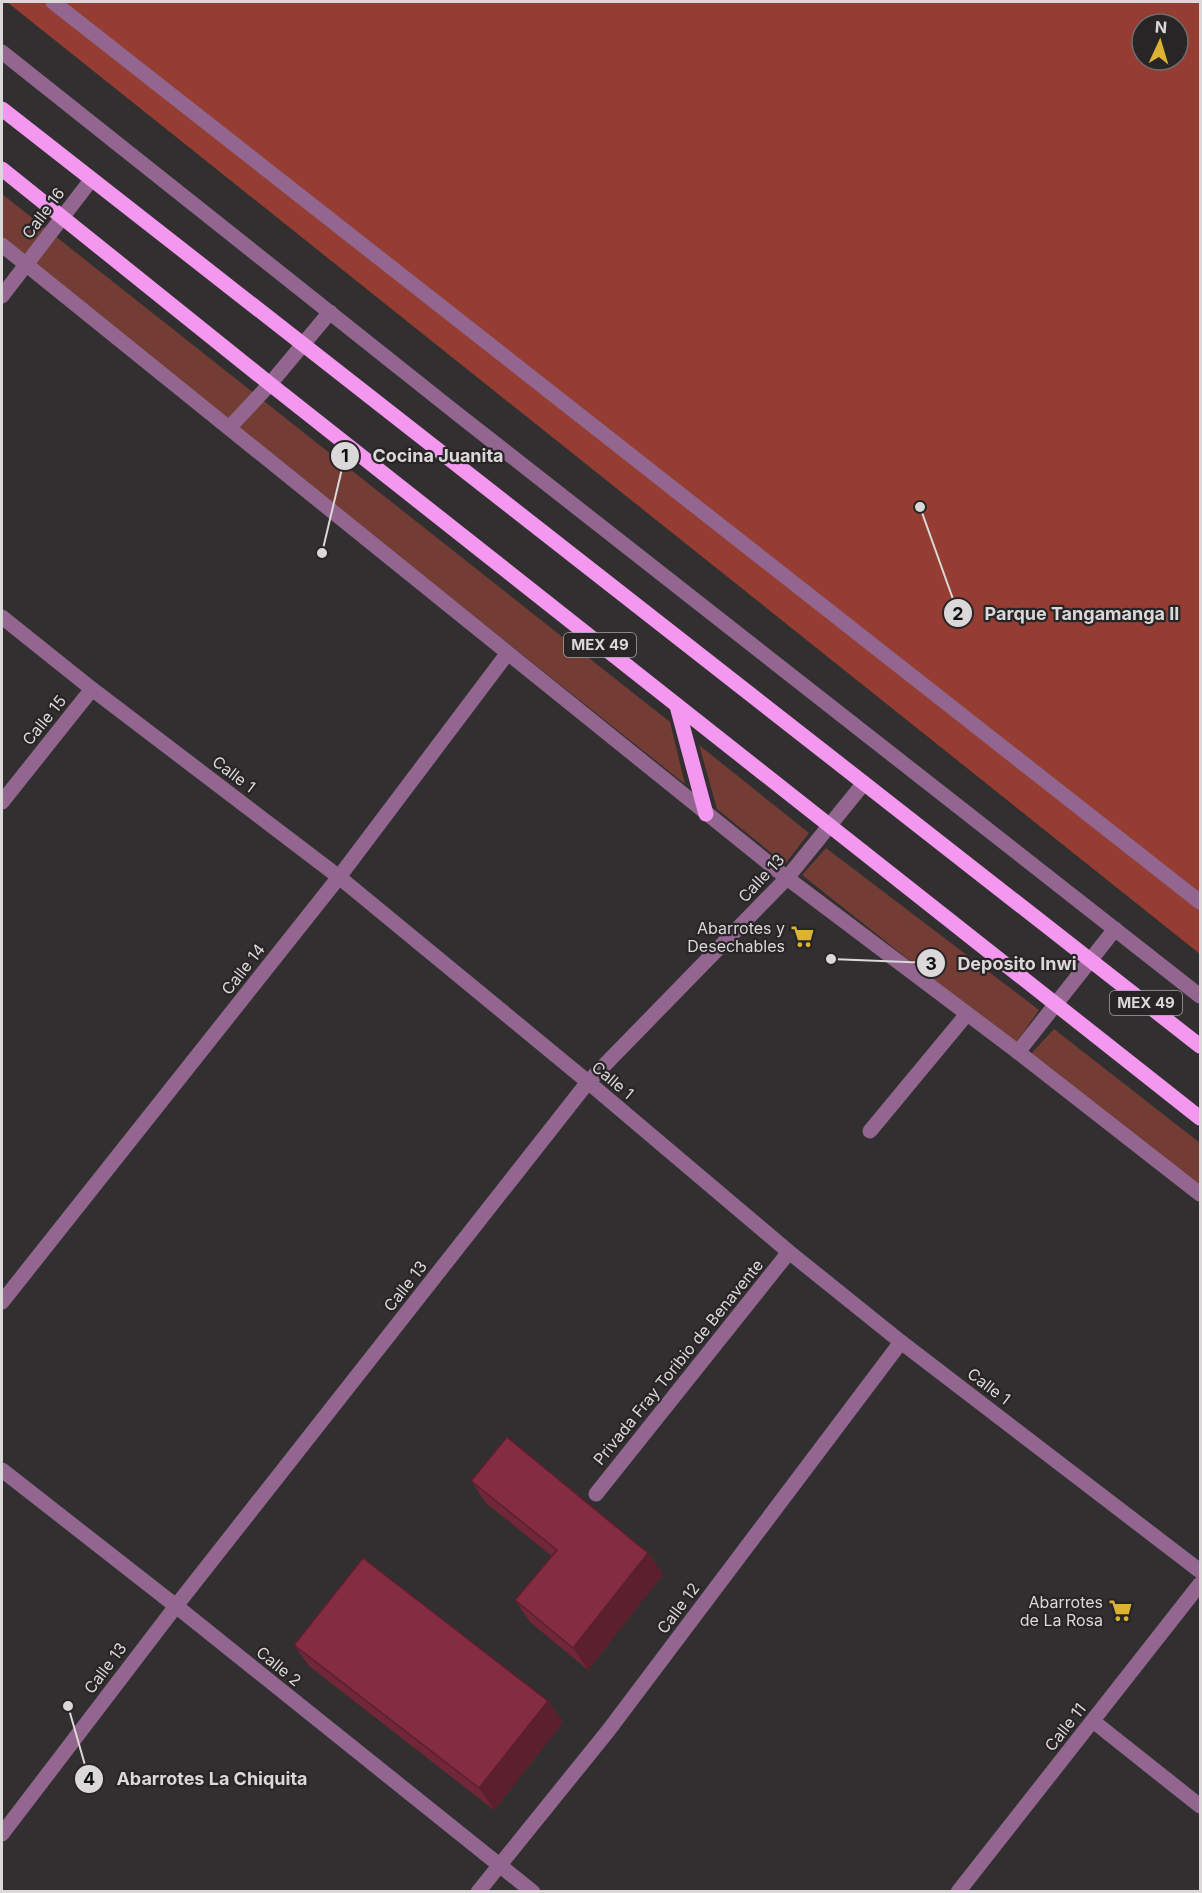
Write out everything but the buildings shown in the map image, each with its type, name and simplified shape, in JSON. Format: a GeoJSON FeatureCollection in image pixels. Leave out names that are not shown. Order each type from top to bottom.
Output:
{"type":"FeatureCollection","features":[{"type":"Feature","properties":{"kind":"main road","name":"MEX 49"},"geometry":{"type":"LineString","coordinates":[[2,109],[1200,1046]]}},
{"type":"Feature","properties":{"kind":"main road","name":"MEX 49"},"geometry":{"type":"LineString","coordinates":[[2,170],[1200,1118]]}},
{"type":"Feature","properties":{"kind":"main road"},"geometry":{"type":"LineString","coordinates":[[677,706],[706,814]]}},
{"type":"Feature","properties":{"kind":"street"},"geometry":{"type":"LineString","coordinates":[[53,2],[1200,902]]}},
{"type":"Feature","properties":{"kind":"street"},"geometry":{"type":"LineString","coordinates":[[2,52],[1200,996]]}},
{"type":"Feature","properties":{"kind":"street","name":"Calle 16"},"geometry":{"type":"LineString","coordinates":[[2,296],[91,180]]}},
{"type":"Feature","properties":{"kind":"street"},"geometry":{"type":"LineString","coordinates":[[2,245],[706,814],[1200,1194]]}},
{"type":"Feature","properties":{"kind":"street"},"geometry":{"type":"LineString","coordinates":[[229,428],[270,384],[330,312]]}},
{"type":"Feature","properties":{"kind":"street","name":"Calle 1"},"geometry":{"type":"LineString","coordinates":[[2,617],[92,689],[339,877],[588,1082],[789,1252],[901,1342],[1200,1571]]}},
{"type":"Feature","properties":{"kind":"street","name":"Calle 14"},"geometry":{"type":"LineString","coordinates":[[2,1302],[339,877],[507,654]]}},
{"type":"Feature","properties":{"kind":"street","name":"Calle 15"},"geometry":{"type":"LineString","coordinates":[[2,802],[92,689]]}},
{"type":"Feature","properties":{"kind":"street","name":"Calle 13"},"geometry":{"type":"LineString","coordinates":[[2,1834],[176,1606],[588,1082],[787,878],[864,783]]}},
{"type":"Feature","properties":{"kind":"street"},"geometry":{"type":"LineString","coordinates":[[1018,1052],[1115,929]]}},
{"type":"Feature","properties":{"kind":"street"},"geometry":{"type":"LineString","coordinates":[[870,1131],[967,1014]]}},
{"type":"Feature","properties":{"kind":"street","name":"Privada Fray Toribio de Benavente"},"geometry":{"type":"LineString","coordinates":[[596,1494],[789,1252]]}},
{"type":"Feature","properties":{"kind":"street","name":"Calle 12"},"geometry":{"type":"LineString","coordinates":[[478,1892],[608,1731],[901,1342]]}},
{"type":"Feature","properties":{"kind":"street","name":"Calle 2"},"geometry":{"type":"LineString","coordinates":[[2,1470],[533,1892]]}},
{"type":"Feature","properties":{"kind":"street","name":"Calle 11"},"geometry":{"type":"LineString","coordinates":[[957,1892],[1200,1584]]}},
{"type":"Feature","properties":{"kind":"street"},"geometry":{"type":"LineString","coordinates":[[1093,1721],[1200,1806]]}},
{"type":"Feature","properties":{"kind":"shaded area"},"geometry":{"type":"Polygon","coordinates":[[[7,2],[1200,2],[1200,954],[7,2]]]}},
{"type":"Feature","properties":{"kind":"shaded area"},"geometry":{"type":"Polygon","coordinates":[[[2,194],[670,722],[685,784],[2,241],[2,194]]]}},
{"type":"Feature","properties":{"kind":"shaded area"},"geometry":{"type":"Polygon","coordinates":[[[699,745],[809,833],[785,864],[717,809],[699,745]]]}},
{"type":"Feature","properties":{"kind":"shaded area"},"geometry":{"type":"Polygon","coordinates":[[[826,848],[1039,1010],[1015,1044],[802,875],[826,848]]]}},
{"type":"Feature","properties":{"kind":"shaded area"},"geometry":{"type":"Polygon","coordinates":[[[1054,1029],[1200,1143],[1200,1194],[1028,1057],[1054,1029]]]}},
{"type":"Feature","properties":{"kind":"place","name":"Parque Tangamanga II"},"geometry":{"type":"Point","coordinates":[920,507]}},
{"type":"Feature","properties":{"kind":"place","name":"Cocina Juanita"},"geometry":{"type":"Point","coordinates":[322,553]}},
{"type":"Feature","properties":{"kind":"place","name":"Abarrotes y Desechables"},"geometry":{"type":"Point","coordinates":[803,937]}},
{"type":"Feature","properties":{"kind":"place","name":"Deposito Inwi"},"geometry":{"type":"Point","coordinates":[831,959]}},
{"type":"Feature","properties":{"kind":"place","name":"Abarrotes de La Rosa"},"geometry":{"type":"Point","coordinates":[1121,1611]}},
{"type":"Feature","properties":{"kind":"place","name":"Abarrotes La Chiquita"},"geometry":{"type":"Point","coordinates":[68,1706]}}]}
